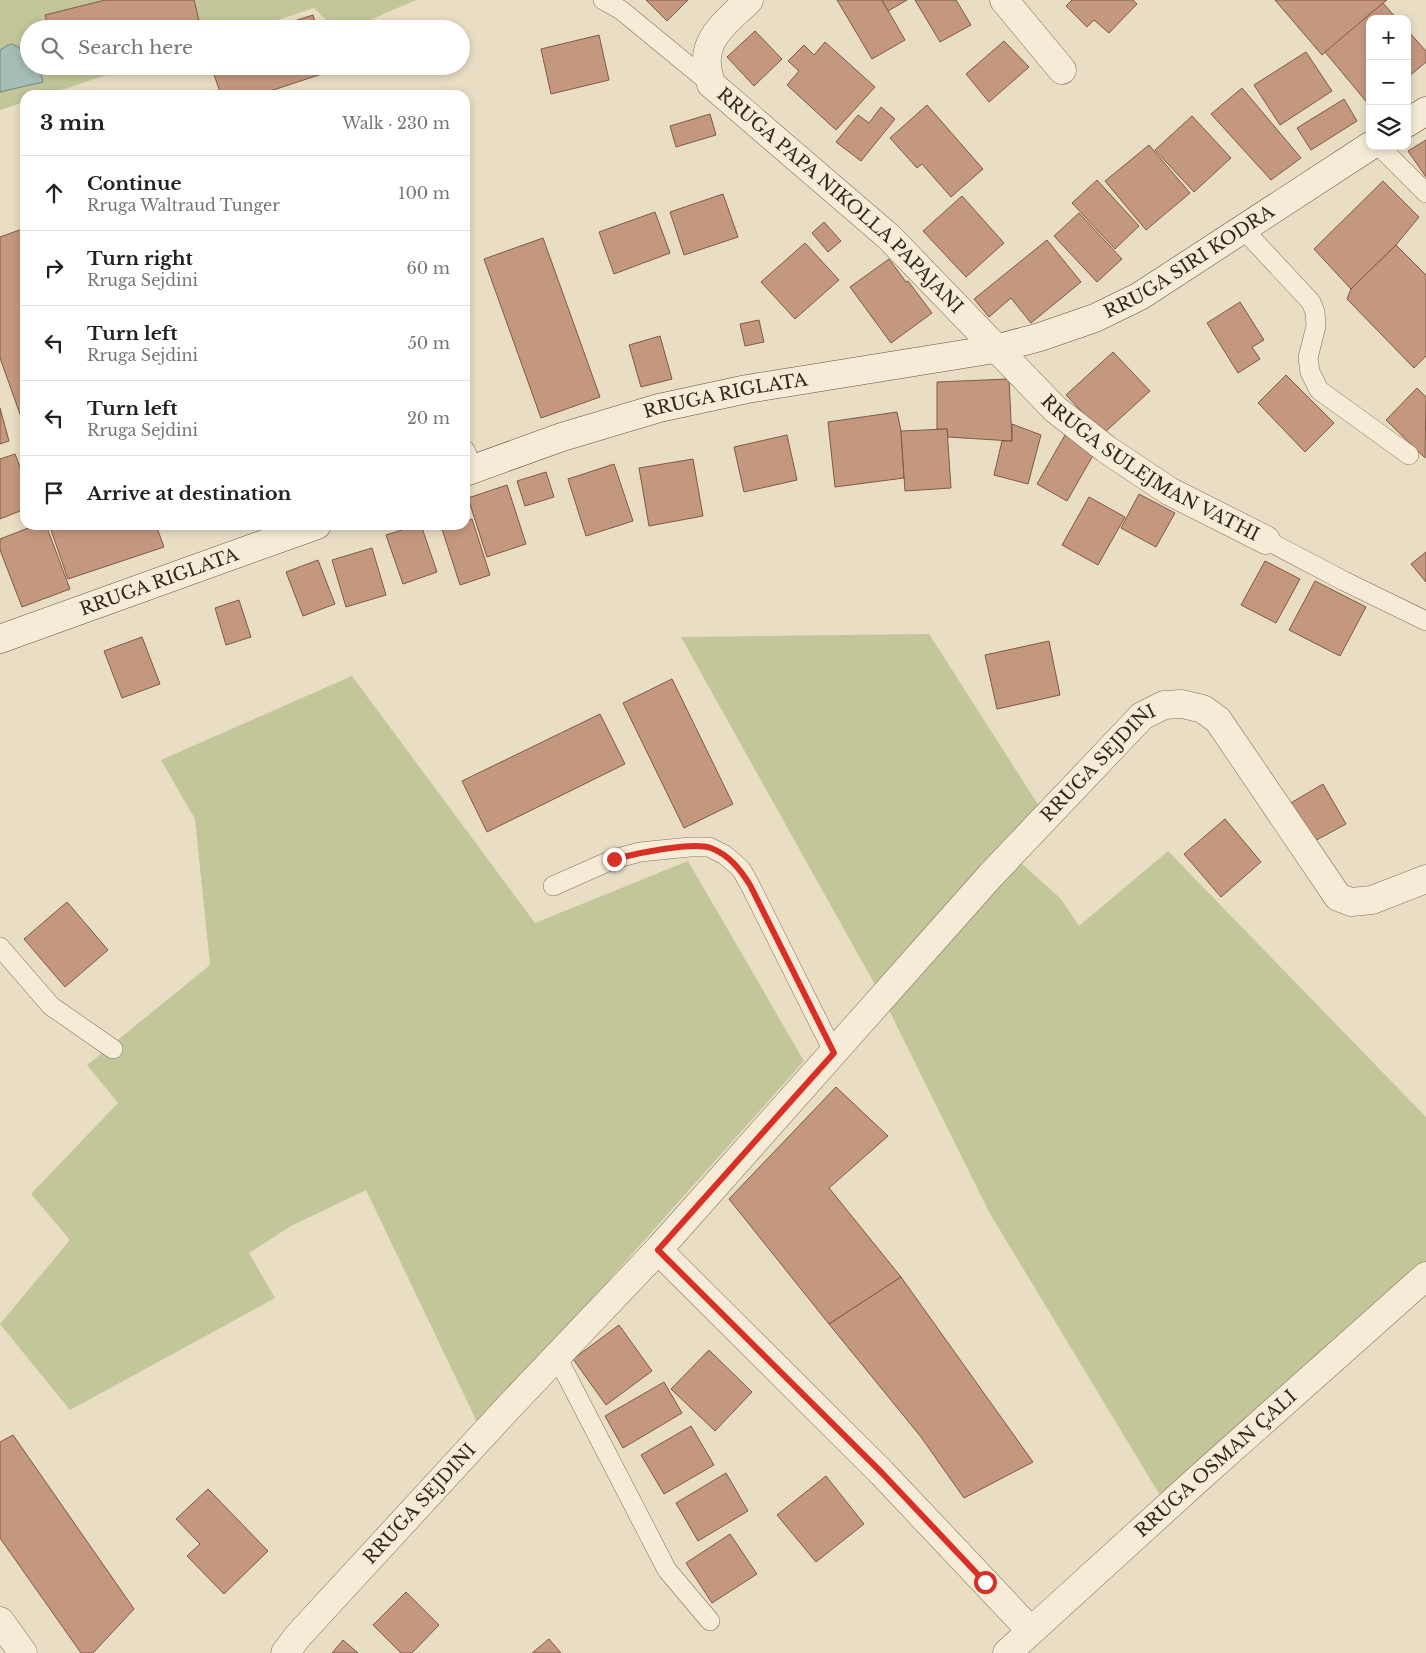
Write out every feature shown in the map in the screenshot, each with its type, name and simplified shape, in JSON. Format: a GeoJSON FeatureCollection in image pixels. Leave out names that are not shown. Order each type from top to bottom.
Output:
{"type":"FeatureCollection","features":[{"type":"Feature","properties":{"kind":"street","name":"RRUGA PAPA NIKOLLA PAPAJANI"},"geometry":{"type":"LineString","coordinates":[[749,0],[717,31],[709,46],[707,64],[711,84],[889,237],[995,349]]}},
{"type":"Feature","properties":{"kind":"street"},"geometry":{"type":"LineString","coordinates":[[1004,0],[1062,70]]}},
{"type":"Feature","properties":{"kind":"street"},"geometry":{"type":"LineString","coordinates":[[1411,121],[1426,112]]}},
{"type":"Feature","properties":{"kind":"street","name":"RRUGA SIRI KODRA"},"geometry":{"type":"LineString","coordinates":[[995,349],[1040,337],[1095,318],[1140,296],[1244,230],[1366,149]]}},
{"type":"Feature","properties":{"kind":"street","name":"RRUGA RIGLATA"},"geometry":{"type":"LineString","coordinates":[[470,463],[659,408],[747,389],[995,349]]}},
{"type":"Feature","properties":{"kind":"street","name":"RRUGA SULEJMAN VATHI"},"geometry":{"type":"LineString","coordinates":[[995,349],[1055,409],[1106,449],[1169,491],[1266,540]]}},
{"type":"Feature","properties":{"kind":"street","name":"RRUGA RIGLATA"},"geometry":{"type":"LineString","coordinates":[[0,639],[303,530]]}},
{"type":"Feature","properties":{"kind":"street","name":"RRUGA SEJDINI"},"geometry":{"type":"LineString","coordinates":[[285,1653],[298,1636],[658,1250],[991,875],[1142,716],[1164,705],[1182,704],[1203,709],[1218,720],[1338,897],[1351,902],[1372,900],[1426,879]]}},
{"type":"Feature","properties":{"kind":"street"},"geometry":{"type":"LineString","coordinates":[[658,1250],[882,1473],[1031,1631]]}},
{"type":"Feature","properties":{"kind":"street","name":"RRUGA OSMAN ÇALI"},"geometry":{"type":"LineString","coordinates":[[1008,1653],[1197,1480],[1426,1276]]}},
{"type":"Feature","properties":{"kind":"street"},"geometry":{"type":"LineString","coordinates":[[0,1621],[23,1653]]}},
{"type":"Feature","properties":{"kind":"lane"},"geometry":{"type":"LineString","coordinates":[[603,0],[621,10],[711,84]]}},
{"type":"Feature","properties":{"kind":"lane"},"geometry":{"type":"LineString","coordinates":[[1383,150],[1426,194]]}},
{"type":"Feature","properties":{"kind":"lane"},"geometry":{"type":"LineString","coordinates":[[1244,230],[1311,302],[1315,312],[1316,326],[1308,358],[1310,372],[1319,390],[1409,455]]}},
{"type":"Feature","properties":{"kind":"lane","name":"RRUGA SULEJMAN VATHI"},"geometry":{"type":"LineString","coordinates":[[1266,540],[1344,582],[1426,621]]}},
{"type":"Feature","properties":{"kind":"lane"},"geometry":{"type":"LineString","coordinates":[[552,886],[614,859],[640,852],[709,847],[725,855],[740,869],[750,885],[834,1053]]}},
{"type":"Feature","properties":{"kind":"lane"},"geometry":{"type":"LineString","coordinates":[[0,947],[51,1006],[113,1049]]}},
{"type":"Feature","properties":{"kind":"lane"},"geometry":{"type":"LineString","coordinates":[[557,1357],[667,1570],[710,1622]]}},
{"type":"Feature","properties":{"kind":"green space"},"geometry":{"type":"Polygon","coordinates":[[[0,0],[416,0],[370,20],[326,20],[314,8],[277,20],[20,20],[20,75],[107,75],[61,90],[20,90],[20,104],[0,110],[0,0]]]}},
{"type":"Feature","properties":{"kind":"green space"},"geometry":{"type":"Polygon","coordinates":[[[929,634],[1039,806],[1001,845],[1061,899],[1079,926],[1168,851],[1426,1117],[1426,1272],[1167,1507],[989,1212],[888,1008],[681,637],[929,634]]]}},
{"type":"Feature","properties":{"kind":"green space"},"geometry":{"type":"Polygon","coordinates":[[[352,676],[535,923],[688,861],[804,1061],[479,1426],[366,1190],[291,1226],[249,1253],[275,1298],[70,1410],[0,1324],[70,1240],[31,1194],[118,1103],[87,1065],[210,965],[195,819],[161,760],[352,676]]]}},
{"type":"Feature","properties":{"kind":"water"},"geometry":{"type":"Polygon","coordinates":[[[12,44],[20,48],[20,75],[41,75],[43,82],[0,92],[0,50],[12,44]]]}},
{"type":"Feature","properties":{"kind":"building"},"geometry":{"type":"Polygon","coordinates":[[[105,0],[194,0],[199,20],[46,20],[45,15],[105,0]]]}},
{"type":"Feature","properties":{"kind":"building"},"geometry":{"type":"Polygon","coordinates":[[[646,0],[688,0],[667,21],[646,0]]]}},
{"type":"Feature","properties":{"kind":"building"},"geometry":{"type":"Polygon","coordinates":[[[837,0],[882,0],[905,40],[872,59],[837,0]]]}},
{"type":"Feature","properties":{"kind":"building"},"geometry":{"type":"Polygon","coordinates":[[[882,0],[907,0],[888,11],[882,0]]]}},
{"type":"Feature","properties":{"kind":"building"},"geometry":{"type":"Polygon","coordinates":[[[915,0],[956,0],[971,25],[940,42],[915,0]]]}},
{"type":"Feature","properties":{"kind":"building"},"geometry":{"type":"Polygon","coordinates":[[[1072,0],[1133,0],[1137,4],[1109,33],[1094,20],[1087,27],[1066,6],[1072,0]]]}},
{"type":"Feature","properties":{"kind":"building"},"geometry":{"type":"Polygon","coordinates":[[[1275,0],[1387,0],[1369,15],[1366,15],[1366,18],[1322,55],[1275,0]]]}},
{"type":"Feature","properties":{"kind":"building"},"geometry":{"type":"Polygon","coordinates":[[[1383,3],[1394,15],[1369,15],[1383,3]]]}},
{"type":"Feature","properties":{"kind":"building"},"geometry":{"type":"Polygon","coordinates":[[[313,15],[314,20],[297,20],[313,15]]]}},
{"type":"Feature","properties":{"kind":"building"},"geometry":{"type":"Polygon","coordinates":[[[1366,17],[1366,101],[1325,52],[1366,17]]]}},
{"type":"Feature","properties":{"kind":"building"},"geometry":{"type":"Polygon","coordinates":[[[755,31],[782,59],[754,86],[727,57],[755,31]]]}},
{"type":"Feature","properties":{"kind":"building"},"geometry":{"type":"Polygon","coordinates":[[[1411,34],[1426,51],[1426,62],[1411,75],[1411,34]]]}},
{"type":"Feature","properties":{"kind":"building"},"geometry":{"type":"Polygon","coordinates":[[[599,35],[609,80],[551,94],[541,49],[599,35]]]}},
{"type":"Feature","properties":{"kind":"building"},"geometry":{"type":"Polygon","coordinates":[[[1004,41],[1029,67],[989,102],[966,74],[1004,41]]]}},
{"type":"Feature","properties":{"kind":"building"},"geometry":{"type":"Polygon","coordinates":[[[825,42],[875,87],[836,130],[787,85],[799,71],[788,61],[804,45],[814,55],[825,42]]]}},
{"type":"Feature","properties":{"kind":"building"},"geometry":{"type":"Polygon","coordinates":[[[1306,52],[1332,91],[1280,125],[1254,85],[1306,52]]]}},
{"type":"Feature","properties":{"kind":"building"},"geometry":{"type":"Polygon","coordinates":[[[214,75],[319,75],[273,90],[219,90],[214,75]]]}},
{"type":"Feature","properties":{"kind":"building"},"geometry":{"type":"Polygon","coordinates":[[[1242,88],[1301,158],[1271,180],[1211,114],[1242,88]]]}},
{"type":"Feature","properties":{"kind":"building"},"geometry":{"type":"Polygon","coordinates":[[[1344,99],[1357,121],[1311,150],[1297,128],[1344,99]]]}},
{"type":"Feature","properties":{"kind":"building"},"geometry":{"type":"Polygon","coordinates":[[[927,105],[983,169],[951,197],[922,164],[917,168],[890,138],[927,105]]]}},
{"type":"Feature","properties":{"kind":"building"},"geometry":{"type":"Polygon","coordinates":[[[881,107],[895,119],[861,161],[836,142],[858,115],[869,123],[881,107]]]}},
{"type":"Feature","properties":{"kind":"building"},"geometry":{"type":"Polygon","coordinates":[[[710,114],[716,135],[676,147],[670,126],[710,114]]]}},
{"type":"Feature","properties":{"kind":"building"},"geometry":{"type":"Polygon","coordinates":[[[1192,116],[1231,158],[1194,192],[1155,150],[1192,116]]]}},
{"type":"Feature","properties":{"kind":"building"},"geometry":{"type":"Polygon","coordinates":[[[1426,140],[1426,177],[1408,151],[1426,140]]]}},
{"type":"Feature","properties":{"kind":"building"},"geometry":{"type":"Polygon","coordinates":[[[1149,145],[1190,193],[1146,230],[1105,181],[1149,145]]]}},
{"type":"Feature","properties":{"kind":"building"},"geometry":{"type":"Polygon","coordinates":[[[1097,180],[1139,226],[1115,249],[1072,203],[1097,180]]]}},
{"type":"Feature","properties":{"kind":"building"},"geometry":{"type":"Polygon","coordinates":[[[1383,181],[1419,217],[1396,245],[1351,289],[1314,249],[1383,181]]]}},
{"type":"Feature","properties":{"kind":"building"},"geometry":{"type":"Polygon","coordinates":[[[723,194],[738,237],[684,255],[670,212],[723,194]]]}},
{"type":"Feature","properties":{"kind":"building"},"geometry":{"type":"Polygon","coordinates":[[[962,196],[1004,243],[966,277],[923,231],[962,196]]]}},
{"type":"Feature","properties":{"kind":"building"},"geometry":{"type":"Polygon","coordinates":[[[655,212],[670,253],[614,274],[599,232],[655,212]]]}},
{"type":"Feature","properties":{"kind":"building"},"geometry":{"type":"Polygon","coordinates":[[[1079,213],[1122,259],[1097,282],[1054,236],[1079,213]]]}},
{"type":"Feature","properties":{"kind":"building"},"geometry":{"type":"Polygon","coordinates":[[[824,222],[841,241],[828,252],[812,233],[824,222]]]}},
{"type":"Feature","properties":{"kind":"building"},"geometry":{"type":"Polygon","coordinates":[[[20,230],[20,414],[0,358],[0,237],[20,230]]]}},
{"type":"Feature","properties":{"kind":"building"},"geometry":{"type":"Polygon","coordinates":[[[543,238],[600,397],[541,418],[484,259],[543,238]]]}},
{"type":"Feature","properties":{"kind":"building"},"geometry":{"type":"Polygon","coordinates":[[[1047,240],[1081,282],[1031,323],[1011,298],[989,317],[974,299],[1047,240]]]}},
{"type":"Feature","properties":{"kind":"building"},"geometry":{"type":"Polygon","coordinates":[[[805,243],[839,280],[795,319],[761,282],[805,243]]]}},
{"type":"Feature","properties":{"kind":"building"},"geometry":{"type":"Polygon","coordinates":[[[1396,245],[1426,275],[1426,356],[1414,368],[1347,299],[1351,289],[1396,245]]]}},
{"type":"Feature","properties":{"kind":"building"},"geometry":{"type":"Polygon","coordinates":[[[889,259],[932,313],[891,343],[850,287],[889,259]]]}},
{"type":"Feature","properties":{"kind":"building"},"geometry":{"type":"Polygon","coordinates":[[[1240,302],[1264,340],[1252,347],[1260,359],[1238,373],[1207,323],[1240,302]]]}},
{"type":"Feature","properties":{"kind":"building"},"geometry":{"type":"Polygon","coordinates":[[[759,320],[764,342],[745,346],[740,324],[759,320]]]}},
{"type":"Feature","properties":{"kind":"building"},"geometry":{"type":"Polygon","coordinates":[[[660,336],[672,379],[641,387],[629,345],[660,336]]]}},
{"type":"Feature","properties":{"kind":"building"},"geometry":{"type":"Polygon","coordinates":[[[1113,352],[1150,391],[1103,434],[1066,395],[1113,352]]]}},
{"type":"Feature","properties":{"kind":"building"},"geometry":{"type":"Polygon","coordinates":[[[1286,375],[1334,423],[1305,452],[1258,403],[1286,375]]]}},
{"type":"Feature","properties":{"kind":"building"},"geometry":{"type":"Polygon","coordinates":[[[1009,379],[1012,441],[948,437],[947,429],[937,429],[937,382],[1009,379]]]}},
{"type":"Feature","properties":{"kind":"building"},"geometry":{"type":"Polygon","coordinates":[[[1417,388],[1426,397],[1425,458],[1386,420],[1417,388]]]}},
{"type":"Feature","properties":{"kind":"building"},"geometry":{"type":"Polygon","coordinates":[[[0,408],[9,441],[0,444],[0,408]]]}},
{"type":"Feature","properties":{"kind":"building"},"geometry":{"type":"Polygon","coordinates":[[[897,412],[901,431],[904,478],[835,487],[828,422],[897,412]]]}},
{"type":"Feature","properties":{"kind":"building"},"geometry":{"type":"Polygon","coordinates":[[[1012,424],[1041,435],[1028,484],[994,475],[1002,441],[1012,441],[1012,424]]]}},
{"type":"Feature","properties":{"kind":"building"},"geometry":{"type":"Polygon","coordinates":[[[947,429],[951,488],[905,491],[901,431],[947,429]]]}},
{"type":"Feature","properties":{"kind":"building"},"geometry":{"type":"Polygon","coordinates":[[[787,435],[797,480],[744,492],[734,447],[787,435]]]}},
{"type":"Feature","properties":{"kind":"building"},"geometry":{"type":"Polygon","coordinates":[[[1065,435],[1095,452],[1067,501],[1037,484],[1065,435]]]}},
{"type":"Feature","properties":{"kind":"building"},"geometry":{"type":"Polygon","coordinates":[[[15,454],[20,467],[20,511],[0,519],[0,459],[15,454]]]}},
{"type":"Feature","properties":{"kind":"building"},"geometry":{"type":"Polygon","coordinates":[[[693,459],[703,516],[649,526],[639,468],[693,459]]]}},
{"type":"Feature","properties":{"kind":"building"},"geometry":{"type":"Polygon","coordinates":[[[614,464],[633,521],[586,536],[568,479],[614,464]]]}},
{"type":"Feature","properties":{"kind":"building"},"geometry":{"type":"Polygon","coordinates":[[[546,472],[554,497],[525,506],[517,481],[546,472]]]}},
{"type":"Feature","properties":{"kind":"building"},"geometry":{"type":"Polygon","coordinates":[[[507,485],[526,544],[487,557],[470,504],[470,497],[507,485]]]}},
{"type":"Feature","properties":{"kind":"building"},"geometry":{"type":"Polygon","coordinates":[[[1139,494],[1175,513],[1156,547],[1121,528],[1139,494]]]}},
{"type":"Feature","properties":{"kind":"building"},"geometry":{"type":"Polygon","coordinates":[[[1089,497],[1125,517],[1098,565],[1062,545],[1089,497]]]}},
{"type":"Feature","properties":{"kind":"building"},"geometry":{"type":"Polygon","coordinates":[[[472,519],[490,575],[460,585],[442,530],[470,530],[470,520],[472,519]]]}},
{"type":"Feature","properties":{"kind":"building"},"geometry":{"type":"Polygon","coordinates":[[[23,530],[48,530],[70,589],[22,607],[0,550],[0,539],[23,530]]]}},
{"type":"Feature","properties":{"kind":"building"},"geometry":{"type":"Polygon","coordinates":[[[51,530],[158,530],[164,547],[68,579],[51,530]]]}},
{"type":"Feature","properties":{"kind":"building"},"geometry":{"type":"Polygon","coordinates":[[[402,530],[423,530],[437,572],[403,584],[386,535],[402,530]]]}},
{"type":"Feature","properties":{"kind":"building"},"geometry":{"type":"Polygon","coordinates":[[[372,548],[386,595],[346,607],[332,560],[372,548]]]}},
{"type":"Feature","properties":{"kind":"building"},"geometry":{"type":"Polygon","coordinates":[[[1426,552],[1426,582],[1411,564],[1426,552]]]}},
{"type":"Feature","properties":{"kind":"building"},"geometry":{"type":"Polygon","coordinates":[[[318,560],[335,604],[303,616],[286,572],[318,560]]]}},
{"type":"Feature","properties":{"kind":"building"},"geometry":{"type":"Polygon","coordinates":[[[1265,561],[1300,579],[1276,623],[1241,605],[1265,561]]]}},
{"type":"Feature","properties":{"kind":"building"},"geometry":{"type":"Polygon","coordinates":[[[1315,581],[1366,607],[1340,656],[1289,630],[1315,581]]]}},
{"type":"Feature","properties":{"kind":"building"},"geometry":{"type":"Polygon","coordinates":[[[239,600],[251,637],[226,645],[215,608],[239,600]]]}},
{"type":"Feature","properties":{"kind":"building"},"geometry":{"type":"Polygon","coordinates":[[[142,637],[160,684],[122,698],[104,651],[142,637]]]}},
{"type":"Feature","properties":{"kind":"building"},"geometry":{"type":"Polygon","coordinates":[[[1049,641],[1060,695],[997,709],[985,655],[1049,641]]]}},
{"type":"Feature","properties":{"kind":"building"},"geometry":{"type":"Polygon","coordinates":[[[672,679],[733,804],[684,828],[623,703],[672,679]]]}},
{"type":"Feature","properties":{"kind":"building"},"geometry":{"type":"Polygon","coordinates":[[[600,714],[625,764],[487,832],[462,781],[600,714]]]}},
{"type":"Feature","properties":{"kind":"building"},"geometry":{"type":"Polygon","coordinates":[[[1323,784],[1346,824],[1311,843],[1289,804],[1323,784]]]}},
{"type":"Feature","properties":{"kind":"building"},"geometry":{"type":"Polygon","coordinates":[[[1225,819],[1261,862],[1221,897],[1184,854],[1225,819]]]}},
{"type":"Feature","properties":{"kind":"building"},"geometry":{"type":"Polygon","coordinates":[[[67,902],[108,950],[65,987],[24,939],[67,902]]]}},
{"type":"Feature","properties":{"kind":"building"},"geometry":{"type":"Polygon","coordinates":[[[836,1087],[888,1136],[829,1188],[901,1277],[829,1324],[729,1199],[836,1087]]]}},
{"type":"Feature","properties":{"kind":"building"},"geometry":{"type":"Polygon","coordinates":[[[901,1277],[1033,1462],[964,1498],[921,1437],[829,1324],[901,1277]]]}},
{"type":"Feature","properties":{"kind":"building"},"geometry":{"type":"Polygon","coordinates":[[[619,1325],[652,1371],[606,1405],[573,1359],[619,1325]]]}},
{"type":"Feature","properties":{"kind":"building"},"geometry":{"type":"Polygon","coordinates":[[[709,1350],[752,1392],[715,1431],[671,1389],[709,1350]]]}},
{"type":"Feature","properties":{"kind":"building"},"geometry":{"type":"Polygon","coordinates":[[[664,1382],[682,1413],[623,1448],[605,1416],[664,1382]]]}},
{"type":"Feature","properties":{"kind":"building"},"geometry":{"type":"Polygon","coordinates":[[[691,1426],[714,1465],[664,1494],[641,1455],[691,1426]]]}},
{"type":"Feature","properties":{"kind":"building"},"geometry":{"type":"Polygon","coordinates":[[[13,1435],[134,1609],[93,1653],[81,1653],[0,1538],[0,1442],[13,1435]]]}},
{"type":"Feature","properties":{"kind":"building"},"geometry":{"type":"Polygon","coordinates":[[[726,1473],[748,1511],[698,1541],[676,1503],[726,1473]]]}},
{"type":"Feature","properties":{"kind":"building"},"geometry":{"type":"Polygon","coordinates":[[[826,1476],[864,1524],[816,1562],[777,1515],[826,1476]]]}},
{"type":"Feature","properties":{"kind":"building"},"geometry":{"type":"Polygon","coordinates":[[[208,1489],[268,1551],[224,1594],[187,1556],[200,1544],[176,1519],[208,1489]]]}},
{"type":"Feature","properties":{"kind":"building"},"geometry":{"type":"Polygon","coordinates":[[[730,1534],[757,1574],[712,1603],[686,1563],[730,1534]]]}},
{"type":"Feature","properties":{"kind":"building"},"geometry":{"type":"Polygon","coordinates":[[[406,1592],[439,1625],[412,1653],[401,1653],[373,1625],[406,1592]]]}},
{"type":"Feature","properties":{"kind":"building"},"geometry":{"type":"Polygon","coordinates":[[[549,1639],[561,1653],[532,1653],[549,1639]]]}},
{"type":"Feature","properties":{"kind":"building"},"geometry":{"type":"Polygon","coordinates":[[[343,1640],[358,1653],[332,1653],[343,1640]]]}},
{"type":"Feature","properties":{"kind":"route"},"geometry":{"type":"LineString","coordinates":[[614,859],[640,852],[690,847],[709,847],[725,855],[740,869],[750,885],[834,1053],[658,1250],[882,1473],[985,1582]]}}]}
